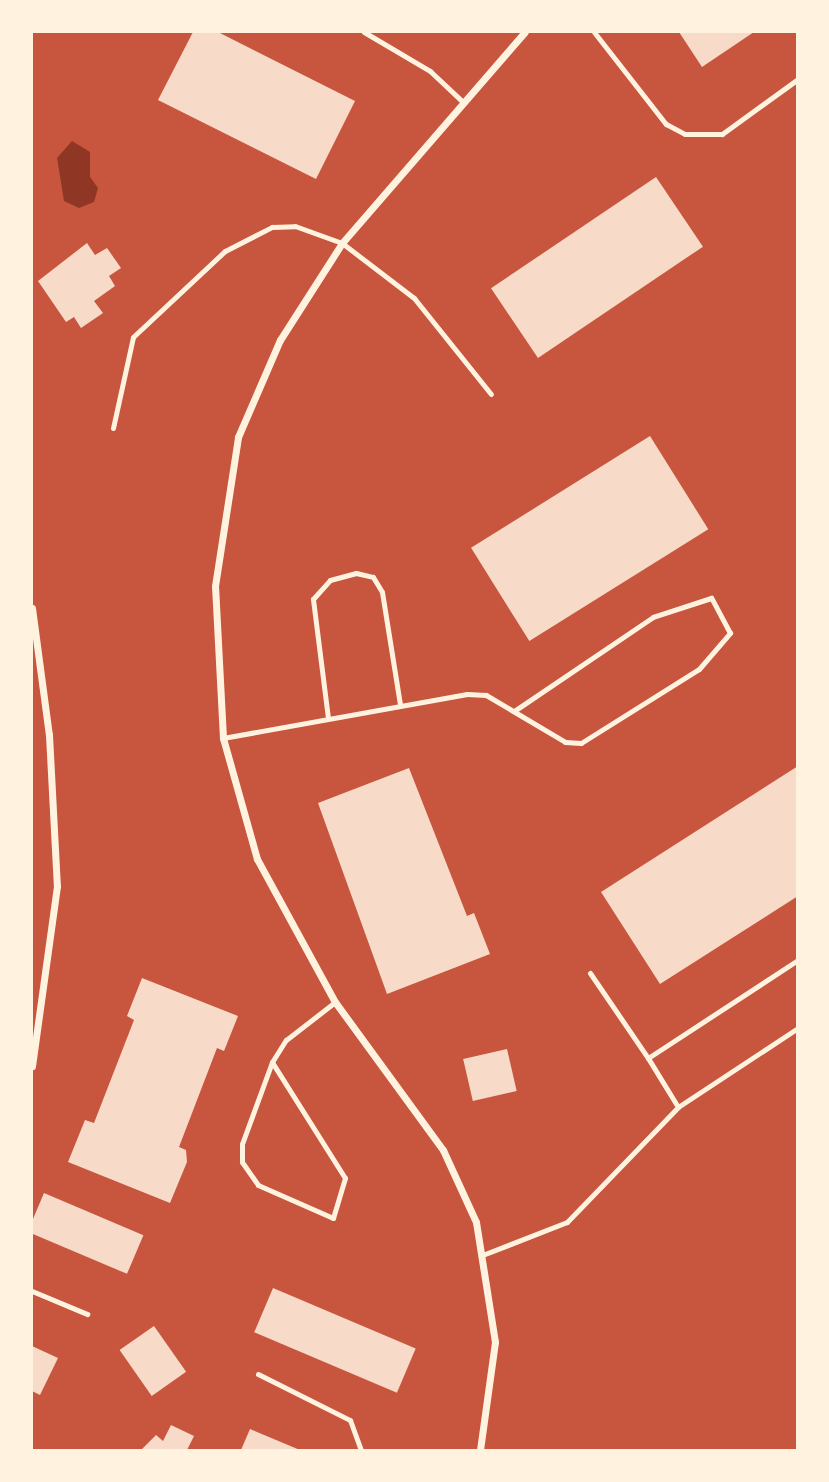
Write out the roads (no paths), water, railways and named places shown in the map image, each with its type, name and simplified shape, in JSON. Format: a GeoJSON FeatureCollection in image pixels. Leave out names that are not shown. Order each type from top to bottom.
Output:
{"type":"FeatureCollection","features":[{"type":"Feature","properties":{"kind":"street"},"geometry":{"type":"LineString","coordinates":[[480,1451],[495,1342],[485,1254],[443,1150],[335,1002],[257,859],[223,737],[215,586],[239,437],[270,361],[342,243],[526,32]]}},
{"type":"Feature","properties":{"kind":"street"},"geometry":{"type":"LineString","coordinates":[[32,608],[50,735],[57,886],[32,1066]]}},
{"type":"Feature","properties":{"kind":"lane"},"geometry":{"type":"LineString","coordinates":[[364,32],[401,51],[463,102]]}},
{"type":"Feature","properties":{"kind":"lane"},"geometry":{"type":"LineString","coordinates":[[594,32],[666,124],[694,137],[722,134],[797,79]]}},
{"type":"Feature","properties":{"kind":"lane"},"geometry":{"type":"LineString","coordinates":[[113,428],[133,337],[226,251],[272,227],[295,226],[342,243],[414,298],[491,394]]}},
{"type":"Feature","properties":{"kind":"lane"},"geometry":{"type":"LineString","coordinates":[[327,718],[313,599],[330,580],[356,573],[373,577],[382,592],[400,705]]}},
{"type":"Feature","properties":{"kind":"lane"},"geometry":{"type":"LineString","coordinates":[[223,737],[400,705],[486,695],[565,742],[581,743],[699,669],[730,633],[711,598],[653,617],[514,711]]}},
{"type":"Feature","properties":{"kind":"lane"},"geometry":{"type":"LineString","coordinates":[[648,1058],[797,960]]}},
{"type":"Feature","properties":{"kind":"lane"},"geometry":{"type":"LineString","coordinates":[[590,973],[678,1107]]}},
{"type":"Feature","properties":{"kind":"lane"},"geometry":{"type":"LineString","coordinates":[[272,1062],[345,1178],[333,1219],[258,1185],[242,1162],[242,1144],[272,1062],[286,1040],[335,1002]]}},
{"type":"Feature","properties":{"kind":"lane"},"geometry":{"type":"LineString","coordinates":[[485,1254],[584,1209],[678,1107],[797,1028]]}},
{"type":"Feature","properties":{"kind":"lane"},"geometry":{"type":"LineString","coordinates":[[32,1291],[87,1314]]}},
{"type":"Feature","properties":{"kind":"lane"},"geometry":{"type":"LineString","coordinates":[[258,1374],[350,1420],[360,1451]]}}]}
